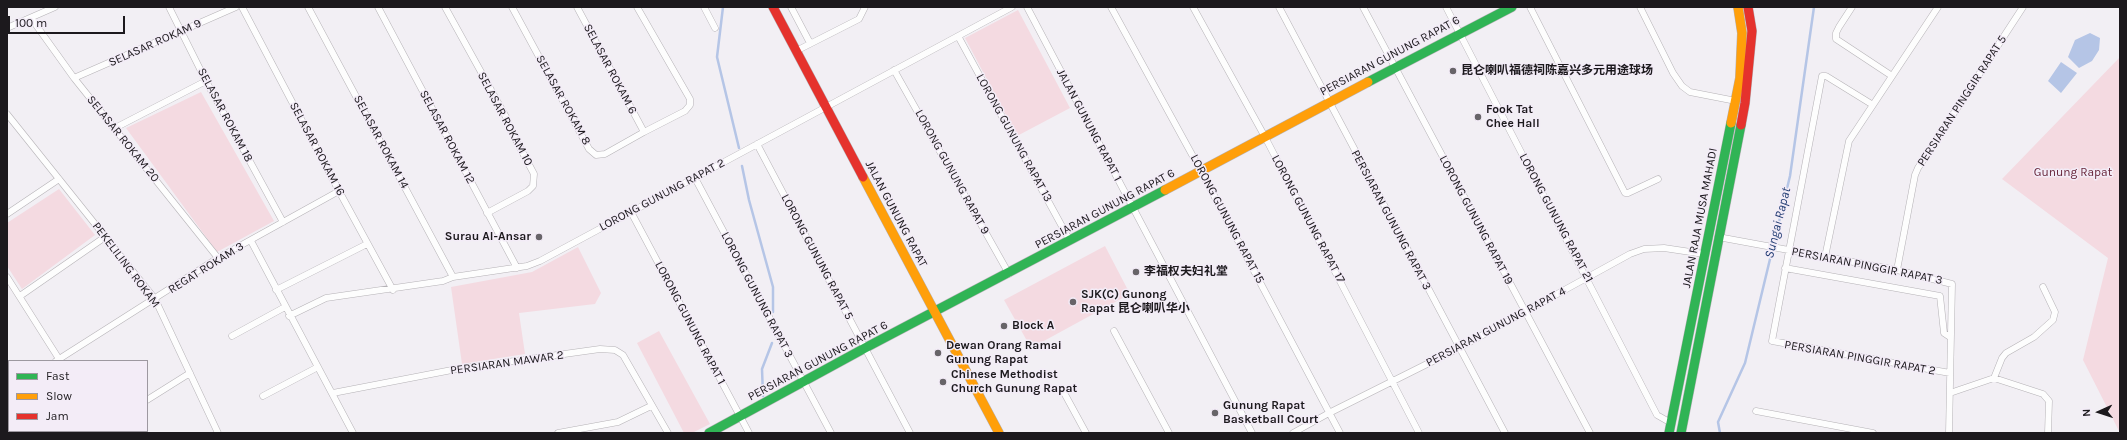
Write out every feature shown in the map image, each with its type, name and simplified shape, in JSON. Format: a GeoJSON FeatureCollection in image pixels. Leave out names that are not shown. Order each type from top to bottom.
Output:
{"type":"FeatureCollection","features":[{"type":"Feature","properties":{"kind":"street"},"geometry":{"type":"LineString","coordinates":[[7,28],[31,18],[41,10],[55,7]]}},
{"type":"Feature","properties":{"kind":"street","name":"SELASAR ROKAM 18"},"geometry":{"type":"LineString","coordinates":[[169,7],[206,81],[283,222]]}},
{"type":"Feature","properties":{"kind":"street","name":"SELASAR ROKAM 9"},"geometry":{"type":"LineString","coordinates":[[74,78],[182,32],[236,7]]}},
{"type":"Feature","properties":{"kind":"street","name":"SELASAR ROKAM 16"},"geometry":{"type":"LineString","coordinates":[[242,7],[367,244],[394,290]]}},
{"type":"Feature","properties":{"kind":"street","name":"SELASAR ROKAM 14"},"geometry":{"type":"LineString","coordinates":[[308,7],[452,277]]}},
{"type":"Feature","properties":{"kind":"street","name":"SELASAR ROKAM 12"},"geometry":{"type":"LineString","coordinates":[[378,7],[517,268]]}},
{"type":"Feature","properties":{"kind":"street","name":"SELASAR ROKAM 10"},"geometry":{"type":"LineString","coordinates":[[444,7],[506,118],[509,127],[534,174],[533,186],[528,191],[487,213]]}},
{"type":"Feature","properties":{"kind":"street","name":"SELASAR ROKAM 8"},"geometry":{"type":"LineString","coordinates":[[512,7],[589,149],[596,155],[605,154],[685,111],[690,105],[690,99],[637,7]]}},
{"type":"Feature","properties":{"kind":"street","name":"SELASAR ROKAM 6"},"geometry":{"type":"LineString","coordinates":[[577,7],[644,132]]}},
{"type":"Feature","properties":{"kind":"street"},"geometry":{"type":"LineString","coordinates":[[704,7],[715,28]]}},
{"type":"Feature","properties":{"kind":"street","name":"JALAN GUNUNG RAPAT"},"geometry":{"type":"LineString","coordinates":[[772,7],[999,433]]}},
{"type":"Feature","properties":{"kind":"street"},"geometry":{"type":"LineString","coordinates":[[791,7],[810,44]]}},
{"type":"Feature","properties":{"kind":"street"},"geometry":{"type":"LineString","coordinates":[[796,51],[859,18],[865,7]]}},
{"type":"Feature","properties":{"kind":"street","name":"LORONG GUNUNG RAPAT 2"},"geometry":{"type":"LineString","coordinates":[[289,316],[326,298],[394,290],[443,281],[452,277],[517,268],[540,261],[1012,7]]}},
{"type":"Feature","properties":{"kind":"street","name":"JALAN GUNUNG RAPAT 1"},"geometry":{"type":"LineString","coordinates":[[1027,7],[1252,433]]}},
{"type":"Feature","properties":{"kind":"street","name":"LORONG GUNUNG RAPAT 15"},"geometry":{"type":"LineString","coordinates":[[1111,7],[1201,171],[1340,433]]}},
{"type":"Feature","properties":{"kind":"street","name":"LORONG GUNUNG RAPAT 17"},"geometry":{"type":"LineString","coordinates":[[1193,7],[1264,137],[1419,433]]}},
{"type":"Feature","properties":{"kind":"street","name":"PERSIARAN GUNUNG RAPAT 3"},"geometry":{"type":"LineString","coordinates":[[1279,7],[1505,433]]}},
{"type":"Feature","properties":{"kind":"street","name":"LORONG GUNUNG RAPAT 19"},"geometry":{"type":"LineString","coordinates":[[1363,7],[1590,433]]}},
{"type":"Feature","properties":{"kind":"street","name":"LORONG GUNUNG RAPAT 21"},"geometry":{"type":"LineString","coordinates":[[1446,7],[1588,278],[1657,415],[1671,423]]}},
{"type":"Feature","properties":{"kind":"street","name":"PERSIARAN GUNUNG RAPAT 6"},"geometry":{"type":"LineString","coordinates":[[710,433],[865,348],[1009,274],[1264,137],[1512,7]]}},
{"type":"Feature","properties":{"kind":"street"},"geometry":{"type":"LineString","coordinates":[[1530,7],[1625,193],[1628,193],[1658,178]]}},
{"type":"Feature","properties":{"kind":"street"},"geometry":{"type":"LineString","coordinates":[[1640,7],[1673,73],[1682,86],[1690,92],[1736,101]]}},
{"type":"Feature","properties":{"kind":"street","name":"JALAN RAJA MUSA MAHADI"},"geometry":{"type":"LineString","coordinates":[[1669,433],[1740,78],[1742,33],[1738,7]]}},
{"type":"Feature","properties":{"kind":"street","name":"JALAN RAJA MUSA MAHADI"},"geometry":{"type":"LineString","coordinates":[[1681,433],[1746,90],[1752,31],[1748,7]]}},
{"type":"Feature","properties":{"kind":"street"},"geometry":{"type":"LineString","coordinates":[[1852,7],[1836,33],[1836,39],[1892,76]]}},
{"type":"Feature","properties":{"kind":"street"},"geometry":{"type":"LineString","coordinates":[[1825,257],[1847,148],[1854,133],[1938,7]]}},
{"type":"Feature","properties":{"kind":"street","name":"PERSIARAN PINGGIR RAPAT 5"},"geometry":{"type":"LineString","coordinates":[[1897,270],[1914,175],[2023,7]]}},
{"type":"Feature","properties":{"kind":"street","name":"SELASAR ROKAM 20"},"geometry":{"type":"LineString","coordinates":[[31,18],[74,78],[218,258]]}},
{"type":"Feature","properties":{"kind":"street","name":"LORONG GUNUNG RAPAT 13"},"geometry":{"type":"LineString","coordinates":[[958,36],[1070,241]]}},
{"type":"Feature","properties":{"kind":"street","name":"LORONG GUNUNG RAPAT 9"},"geometry":{"type":"LineString","coordinates":[[894,70],[1009,274]]}},
{"type":"Feature","properties":{"kind":"street","name":"PERSIARAN PINGGIR RAPAT 2"},"geometry":{"type":"LineString","coordinates":[[1873,105],[1826,76],[1822,76],[1772,341],[1950,373]]}},
{"type":"Feature","properties":{"kind":"street"},"geometry":{"type":"LineString","coordinates":[[115,128],[206,81]]}},
{"type":"Feature","properties":{"kind":"street","name":"PEKELILING ROKAM"},"geometry":{"type":"LineString","coordinates":[[8,117],[155,299],[218,433]]}},
{"type":"Feature","properties":{"kind":"street","name":"LORONG GUNUNG RAPAT 5"},"geometry":{"type":"LineString","coordinates":[[757,144],[910,433]]}},
{"type":"Feature","properties":{"kind":"street","name":"LORONG GUNUNG RAPAT 3"},"geometry":{"type":"LineString","coordinates":[[695,178],[831,433]]}},
{"type":"Feature","properties":{"kind":"street"},"geometry":{"type":"LineString","coordinates":[[7,214],[59,179]]}},
{"type":"Feature","properties":{"kind":"street","name":"REGAT ROKAM 3"},"geometry":{"type":"LineString","coordinates":[[58,360],[218,258],[339,191]]}},
{"type":"Feature","properties":{"kind":"street"},"geometry":{"type":"LineString","coordinates":[[1705,253],[1711,239],[1718,236],[1713,228],[1713,211]]}},
{"type":"Feature","properties":{"kind":"street","name":"LORONG GUNUNG RAPAT 1"},"geometry":{"type":"LineString","coordinates":[[631,212],[749,433]]}},
{"type":"Feature","properties":{"kind":"street","name":"PERSIARAN PINGGIR RAPAT 3"},"geometry":{"type":"LineString","coordinates":[[1718,236],[1761,246],[1897,270],[1952,284],[1949,433]]}},
{"type":"Feature","properties":{"kind":"street"},"geometry":{"type":"LineString","coordinates":[[20,296],[105,237]]}},
{"type":"Feature","properties":{"kind":"street"},"geometry":{"type":"LineString","coordinates":[[251,240],[289,316],[353,433]]}},
{"type":"Feature","properties":{"kind":"street"},"geometry":{"type":"LineString","coordinates":[[276,290],[367,244]]}},
{"type":"Feature","properties":{"kind":"street","name":"PERSIARAN GUNUNG RAPAT 4"},"geometry":{"type":"LineString","coordinates":[[1293,433],[1329,413],[1459,348],[1630,254],[1644,249],[1664,248],[1705,253]]}},
{"type":"Feature","properties":{"kind":"street"},"geometry":{"type":"LineString","coordinates":[[1785,268],[1940,296],[1944,333],[1950,337]]}},
{"type":"Feature","properties":{"kind":"street"},"geometry":{"type":"LineString","coordinates":[[7,277],[58,360]]}},
{"type":"Feature","properties":{"kind":"street"},"geometry":{"type":"LineString","coordinates":[[1994,378],[2002,358],[2006,353],[2034,337],[2053,320],[2055,312],[2043,286]]}},
{"type":"Feature","properties":{"kind":"street"},"geometry":{"type":"LineString","coordinates":[[232,336],[285,307]]}},
{"type":"Feature","properties":{"kind":"street"},"geometry":{"type":"LineString","coordinates":[[1114,331],[1169,433]]}},
{"type":"Feature","properties":{"kind":"street","name":"PERSIARAN MAWAR 2"},"geometry":{"type":"LineString","coordinates":[[332,393],[457,369],[600,349],[615,350],[623,356],[668,433]]}},
{"type":"Feature","properties":{"kind":"street"},"geometry":{"type":"LineString","coordinates":[[264,396],[318,367]]}},
{"type":"Feature","properties":{"kind":"street"},"geometry":{"type":"LineString","coordinates":[[148,399],[190,373]]}},
{"type":"Feature","properties":{"kind":"street"},"geometry":{"type":"LineString","coordinates":[[1950,393],[1994,378],[2047,397],[2050,408],[2048,433]]}},
{"type":"Feature","properties":{"kind":"street"},"geometry":{"type":"LineString","coordinates":[[1062,389],[1086,433]]}},
{"type":"Feature","properties":{"kind":"street"},"geometry":{"type":"LineString","coordinates":[[558,433],[581,431],[618,422],[652,406]]}},
{"type":"Feature","properties":{"kind":"street"},"geometry":{"type":"LineString","coordinates":[[1756,411],[1873,433]]}},
{"type":"Feature","properties":{"kind":"green space"},"geometry":{"type":"Polygon","coordinates":[[[1018,10],[1070,108],[1017,136],[965,38],[1018,10]]]}},
{"type":"Feature","properties":{"kind":"green space","name":"Gunung Rapat"},"geometry":{"type":"Polygon","coordinates":[[[2120,57],[2120,433],[2083,360],[2108,258],[2002,179],[2120,57]]]}},
{"type":"Feature","properties":{"kind":"green space"},"geometry":{"type":"Polygon","coordinates":[[[201,92],[274,221],[217,252],[126,128],[201,92]]]}},
{"type":"Feature","properties":{"kind":"green space"},"geometry":{"type":"Polygon","coordinates":[[[59,189],[95,235],[22,289],[7,266],[7,223],[59,189]]]}},
{"type":"Feature","properties":{"kind":"green space"},"geometry":{"type":"Polygon","coordinates":[[[1105,246],[1130,294],[1031,348],[1004,300],[1105,246]]]}},
{"type":"Feature","properties":{"kind":"green space"},"geometry":{"type":"Polygon","coordinates":[[[578,247],[601,293],[595,304],[519,313],[525,354],[462,364],[451,287],[532,272],[578,247]]]}},
{"type":"Feature","properties":{"kind":"green space"},"geometry":{"type":"Polygon","coordinates":[[[659,331],[710,424],[692,433],[684,433],[637,343],[659,331]]]}},
{"type":"Feature","properties":{"kind":"water"},"geometry":{"type":"Polygon","coordinates":[[[2090,33],[2100,38],[2099,50],[2092,61],[2079,68],[2068,57],[2075,40],[2090,33]]]}},
{"type":"Feature","properties":{"kind":"water"},"geometry":{"type":"Polygon","coordinates":[[[2061,62],[2077,73],[2061,93],[2048,81],[2061,62]]]}},
{"type":"Feature","properties":{"kind":"waterway"},"geometry":{"type":"LineString","coordinates":[[723,7],[717,57],[739,148]]}},
{"type":"Feature","properties":{"kind":"waterway","name":"Sungai Rapat"},"geometry":{"type":"LineString","coordinates":[[1720,433],[1718,422],[1745,363],[1790,176],[1814,7]]}},
{"type":"Feature","properties":{"kind":"waterway"},"geometry":{"type":"LineString","coordinates":[[742,166],[749,200],[773,287],[773,312]]}},
{"type":"Feature","properties":{"kind":"waterway"},"geometry":{"type":"LineString","coordinates":[[763,396],[762,369],[772,343]]}},
{"type":"Feature","properties":{"kind":"traffic: fast"},"geometry":{"type":"LineString","coordinates":[[1368,82],[1512,7]]}},
{"type":"Feature","properties":{"kind":"traffic: fast"},"geometry":{"type":"LineString","coordinates":[[1669,433],[1731,123]]}},
{"type":"Feature","properties":{"kind":"traffic: fast"},"geometry":{"type":"LineString","coordinates":[[1681,433],[1741,125]]}},
{"type":"Feature","properties":{"kind":"traffic: fast"},"geometry":{"type":"LineString","coordinates":[[709,433],[865,348],[1165,190]]}},
{"type":"Feature","properties":{"kind":"traffic: slow"},"geometry":{"type":"LineString","coordinates":[[1731,123],[1740,78],[1742,33],[1738,7]]}},
{"type":"Feature","properties":{"kind":"traffic: slow"},"geometry":{"type":"LineString","coordinates":[[1165,190],[1368,82]]}},
{"type":"Feature","properties":{"kind":"traffic: slow"},"geometry":{"type":"LineString","coordinates":[[863,177],[999,433]]}},
{"type":"Feature","properties":{"kind":"traffic: jam"},"geometry":{"type":"LineString","coordinates":[[773,7],[863,177]]}},
{"type":"Feature","properties":{"kind":"traffic: jam"},"geometry":{"type":"LineString","coordinates":[[1741,125],[1745,103],[1752,31],[1748,7]]}},
{"type":"Feature","properties":{"kind":"place","name":"昆仑喇叭福德祠陈嘉兴多元用途球场"},"geometry":{"type":"Point","coordinates":[1453,71]}},
{"type":"Feature","properties":{"kind":"place","name":"Fook Tat Chee Hall"},"geometry":{"type":"Point","coordinates":[1478,117]}},
{"type":"Feature","properties":{"kind":"place","name":"Surau Al-Ansar"},"geometry":{"type":"Point","coordinates":[539,237]}},
{"type":"Feature","properties":{"kind":"place","name":"李福权夫妇礼堂"},"geometry":{"type":"Point","coordinates":[1136,272]}},
{"type":"Feature","properties":{"kind":"place","name":"SJK(C) Gunong Rapat 昆仑喇叭华小"},"geometry":{"type":"Point","coordinates":[1073,302]}},
{"type":"Feature","properties":{"kind":"place","name":"Block A"},"geometry":{"type":"Point","coordinates":[1004,326]}},
{"type":"Feature","properties":{"kind":"place","name":"Dewan Orang Ramai Gunung Rapat"},"geometry":{"type":"Point","coordinates":[938,353]}},
{"type":"Feature","properties":{"kind":"place","name":"Chinese Methodist Church Gunung Rapat"},"geometry":{"type":"Point","coordinates":[943,382]}},
{"type":"Feature","properties":{"kind":"place","name":"Gunung Rapat Basketball Court"},"geometry":{"type":"Point","coordinates":[1215,413]}}]}
